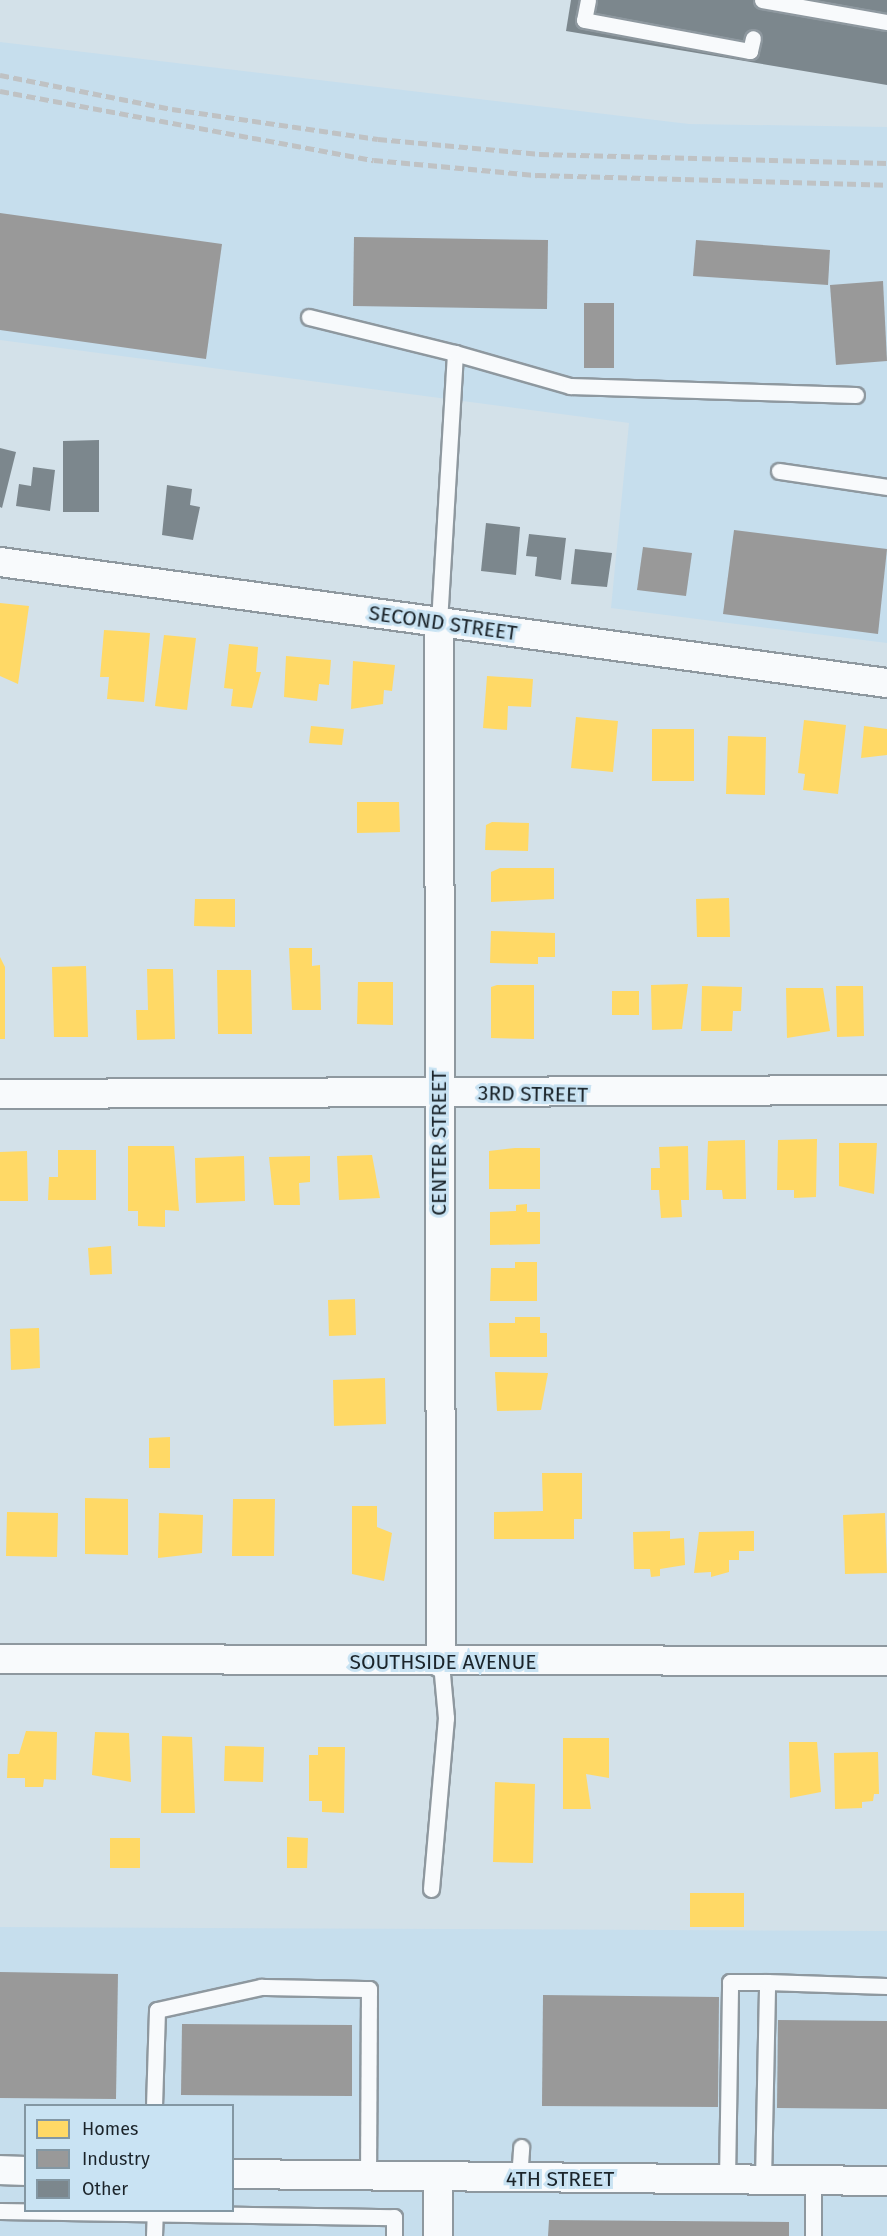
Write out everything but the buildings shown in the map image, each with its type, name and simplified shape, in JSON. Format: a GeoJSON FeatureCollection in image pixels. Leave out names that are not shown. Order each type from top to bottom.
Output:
{"type":"FeatureCollection","features":[{"type":"Feature","properties":{"kind":"street","name":"SECOND STREET"},"geometry":{"type":"LineString","coordinates":[[0,562],[887,683]]}},
{"type":"Feature","properties":{"kind":"street","name":"CENTER STREET"},"geometry":{"type":"LineString","coordinates":[[439,622],[438,1092],[441,1663]]}},
{"type":"Feature","properties":{"kind":"street","name":"3RD STREET"},"geometry":{"type":"LineString","coordinates":[[0,1094],[438,1092],[546,1096],[887,1090]]}},
{"type":"Feature","properties":{"kind":"street","name":"SOUTHSIDE AVENUE"},"geometry":{"type":"LineString","coordinates":[[0,1659],[441,1663],[887,1661]]}},
{"type":"Feature","properties":{"kind":"street"},"geometry":{"type":"LineString","coordinates":[[0,2170],[24,2170]]}},
{"type":"Feature","properties":{"kind":"street","name":"4TH STREET"},"geometry":{"type":"LineString","coordinates":[[234,2174],[519,2179],[887,2181]]}},
{"type":"Feature","properties":{"kind":"street"},"geometry":{"type":"LineString","coordinates":[[438,2178],[438,2236]]}},
{"type":"Feature","properties":{"kind":"lane"},"geometry":{"type":"LineString","coordinates":[[588,0],[584,20],[750,51],[753,38]]}},
{"type":"Feature","properties":{"kind":"lane"},"geometry":{"type":"LineString","coordinates":[[762,0],[887,22]]}},
{"type":"Feature","properties":{"kind":"lane"},"geometry":{"type":"LineString","coordinates":[[309,317],[455,353],[570,386],[856,395]]}},
{"type":"Feature","properties":{"kind":"lane"},"geometry":{"type":"LineString","coordinates":[[439,622],[455,353]]}},
{"type":"Feature","properties":{"kind":"lane"},"geometry":{"type":"LineString","coordinates":[[779,471],[887,488]]}},
{"type":"Feature","properties":{"kind":"lane"},"geometry":{"type":"LineString","coordinates":[[431,1889],[446,1718],[441,1663]]}},
{"type":"Feature","properties":{"kind":"lane"},"geometry":{"type":"LineString","coordinates":[[727,2180],[730,1982],[887,1986]]}},
{"type":"Feature","properties":{"kind":"lane"},"geometry":{"type":"LineString","coordinates":[[763,2180],[767,1982]]}},
{"type":"Feature","properties":{"kind":"lane"},"geometry":{"type":"LineString","coordinates":[[154,2104],[157,2010],[261,1987],[369,1989],[368,2177]]}},
{"type":"Feature","properties":{"kind":"lane"},"geometry":{"type":"LineString","coordinates":[[519,2179],[521,2147]]}},
{"type":"Feature","properties":{"kind":"lane"},"geometry":{"type":"LineString","coordinates":[[813,2181],[813,2236]]}},
{"type":"Feature","properties":{"kind":"lane"},"geometry":{"type":"LineString","coordinates":[[0,2211],[24,2211]]}},
{"type":"Feature","properties":{"kind":"lane"},"geometry":{"type":"LineString","coordinates":[[78,2212],[394,2217],[394,2236]]}},
{"type":"Feature","properties":{"kind":"lane"},"geometry":{"type":"LineString","coordinates":[[154,2236],[155,2213]]}},
{"type":"Feature","properties":{"kind":"shaded area"},"geometry":{"type":"Polygon","coordinates":[[[0,42],[689,124],[887,127],[887,643],[611,608],[629,423],[0,340],[0,42]]]}},
{"type":"Feature","properties":{"kind":"shaded area"},"geometry":{"type":"Polygon","coordinates":[[[0,1927],[887,1931],[887,2236],[0,2236],[0,1927]]]}},
{"type":"Feature","properties":{"kind":"railway"},"geometry":{"type":"LineString","coordinates":[[0,75],[172,109],[378,139],[540,154],[887,163]]}},
{"type":"Feature","properties":{"kind":"railway"},"geometry":{"type":"LineString","coordinates":[[0,91],[374,160],[537,175],[887,185]]}}]}
